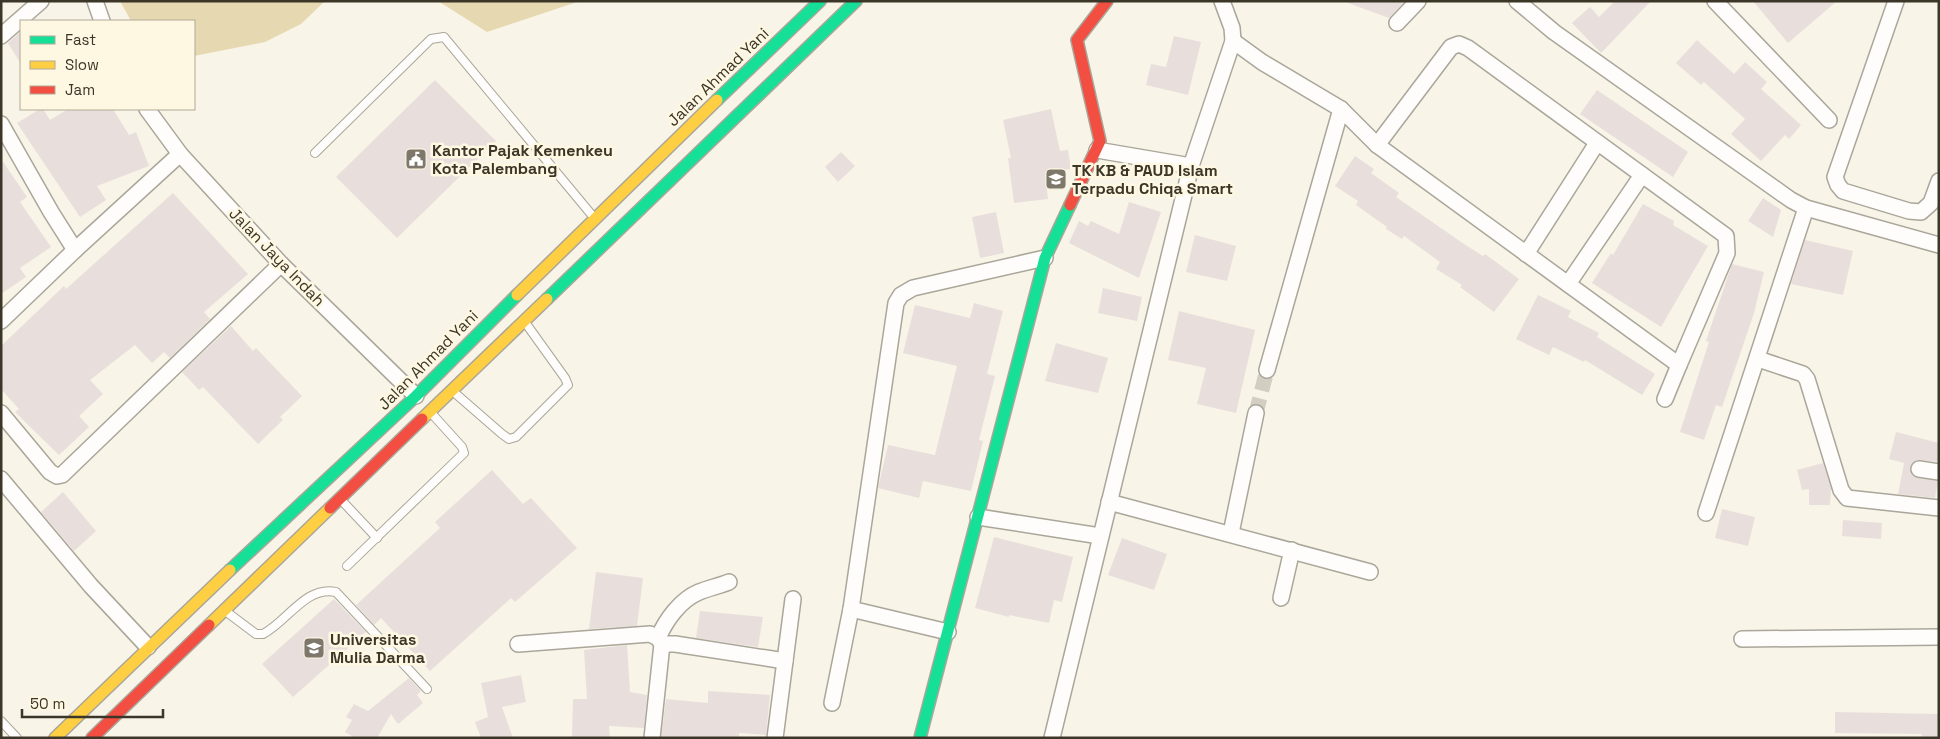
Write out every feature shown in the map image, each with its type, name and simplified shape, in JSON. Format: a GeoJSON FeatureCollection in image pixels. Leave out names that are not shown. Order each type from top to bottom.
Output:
{"type":"FeatureCollection","features":[{"type":"Feature","properties":{"kind":"main road","name":"Jalan Ahmad Yani"},"geometry":{"type":"LineString","coordinates":[[55,738],[148,647],[416,396],[594,218],[820,1]]}},
{"type":"Feature","properties":{"kind":"main road"},"geometry":{"type":"LineString","coordinates":[[97,737],[225,610],[856,1]]}},
{"type":"Feature","properties":{"kind":"main road"},"geometry":{"type":"LineString","coordinates":[[920,738],[1045,258],[1097,150],[1100,134],[1077,40],[1107,1]]}},
{"type":"Feature","properties":{"kind":"street"},"geometry":{"type":"LineString","coordinates":[[1,36],[41,1]]}},
{"type":"Feature","properties":{"kind":"street"},"geometry":{"type":"LineString","coordinates":[[95,1],[102,20]]}},
{"type":"Feature","properties":{"kind":"street"},"geometry":{"type":"LineString","coordinates":[[1052,738],[1191,166],[1233,41],[1229,20],[1222,1]]}},
{"type":"Feature","properties":{"kind":"street"},"geometry":{"type":"LineString","coordinates":[[1397,23],[1418,1]]}},
{"type":"Feature","properties":{"kind":"street"},"geometry":{"type":"LineString","coordinates":[[1517,1],[1554,32],[1806,208],[1939,245]]}},
{"type":"Feature","properties":{"kind":"street"},"geometry":{"type":"LineString","coordinates":[[1896,1],[1835,177],[1838,185],[1843,190],[1909,211],[1921,212],[1931,203],[1939,181]]}},
{"type":"Feature","properties":{"kind":"street"},"geometry":{"type":"LineString","coordinates":[[1721,3],[1829,120]]}},
{"type":"Feature","properties":{"kind":"street"},"geometry":{"type":"LineString","coordinates":[[1233,41],[1262,62],[1341,109],[1377,145],[1679,365]]}},
{"type":"Feature","properties":{"kind":"street"},"geometry":{"type":"LineString","coordinates":[[1377,145],[1451,47],[1459,44],[1468,48],[1726,236],[1727,253],[1665,399]]}},
{"type":"Feature","properties":{"kind":"street"},"geometry":{"type":"LineString","coordinates":[[1267,370],[1341,109]]}},
{"type":"Feature","properties":{"kind":"street","name":"Jalan Jaya Indah"},"geometry":{"type":"LineString","coordinates":[[148,110],[180,154],[281,264],[416,396]]}},
{"type":"Feature","properties":{"kind":"street"},"geometry":{"type":"LineString","coordinates":[[1,124],[75,250]]}},
{"type":"Feature","properties":{"kind":"street"},"geometry":{"type":"LineString","coordinates":[[1526,254],[1597,143]]}},
{"type":"Feature","properties":{"kind":"street"},"geometry":{"type":"LineString","coordinates":[[1097,150],[1191,166]]}},
{"type":"Feature","properties":{"kind":"street"},"geometry":{"type":"LineString","coordinates":[[2,317],[180,154]]}},
{"type":"Feature","properties":{"kind":"street"},"geometry":{"type":"LineString","coordinates":[[1568,284],[1642,175]]}},
{"type":"Feature","properties":{"kind":"street"},"geometry":{"type":"LineString","coordinates":[[1706,513],[1806,208]]}},
{"type":"Feature","properties":{"kind":"street"},"geometry":{"type":"LineString","coordinates":[[832,703],[851,609],[896,303],[901,296],[913,288],[1045,258]]}},
{"type":"Feature","properties":{"kind":"street"},"geometry":{"type":"LineString","coordinates":[[1,413],[50,472],[57,476],[62,475],[281,264]]}},
{"type":"Feature","properties":{"kind":"street"},"geometry":{"type":"LineString","coordinates":[[1758,359],[1803,374],[1807,378],[1841,490],[1847,498],[1939,508]]}},
{"type":"Feature","properties":{"kind":"street"},"geometry":{"type":"LineString","coordinates":[[1231,533],[1256,413]]}},
{"type":"Feature","properties":{"kind":"street"},"geometry":{"type":"LineString","coordinates":[[1919,469],[1939,472]]}},
{"type":"Feature","properties":{"kind":"street"},"geometry":{"type":"LineString","coordinates":[[3,486],[91,586],[148,647]]}},
{"type":"Feature","properties":{"kind":"street"},"geometry":{"type":"LineString","coordinates":[[1108,502],[1231,533],[1370,572]]}},
{"type":"Feature","properties":{"kind":"street"},"geometry":{"type":"LineString","coordinates":[[978,517],[1100,536]]}},
{"type":"Feature","properties":{"kind":"street"},"geometry":{"type":"LineString","coordinates":[[1281,598],[1292,550]]}},
{"type":"Feature","properties":{"kind":"street"},"geometry":{"type":"LineString","coordinates":[[652,738],[660,641],[663,627],[685,600],[698,592],[729,582]]}},
{"type":"Feature","properties":{"kind":"street"},"geometry":{"type":"LineString","coordinates":[[775,738],[793,599]]}},
{"type":"Feature","properties":{"kind":"street"},"geometry":{"type":"LineString","coordinates":[[851,609],[948,632]]}},
{"type":"Feature","properties":{"kind":"street"},"geometry":{"type":"LineString","coordinates":[[518,644],[602,636],[650,634],[660,641],[675,644],[785,660]]}},
{"type":"Feature","properties":{"kind":"street"},"geometry":{"type":"LineString","coordinates":[[1742,639],[1939,636]]}},
{"type":"Feature","properties":{"kind":"lane"},"geometry":{"type":"LineString","coordinates":[[315,152],[430,39],[444,38],[594,218]]}},
{"type":"Feature","properties":{"kind":"lane"},"geometry":{"type":"LineString","coordinates":[[452,391],[508,439],[516,437],[568,385],[566,378],[524,322]]}},
{"type":"Feature","properties":{"kind":"lane"},"geometry":{"type":"LineString","coordinates":[[347,566],[464,453],[462,447],[430,412]]}},
{"type":"Feature","properties":{"kind":"lane"},"geometry":{"type":"LineString","coordinates":[[340,499],[376,538]]}},
{"type":"Feature","properties":{"kind":"lane"},"geometry":{"type":"LineString","coordinates":[[225,610],[256,634],[263,634],[310,596],[326,590],[336,592],[427,689]]}},
{"type":"Feature","properties":{"kind":"lane"},"geometry":{"type":"LineString","coordinates":[[1,721],[17,738]]}},
{"type":"Feature","properties":{"kind":"shaded area"},"geometry":{"type":"Polygon","coordinates":[[[120,1],[325,1],[301,24],[265,42],[195,56],[195,20],[130,20],[120,1]]]}},
{"type":"Feature","properties":{"kind":"shaded area"},"geometry":{"type":"Polygon","coordinates":[[[438,1],[580,1],[487,32],[438,1]]]}},
{"type":"Feature","properties":{"kind":"building"},"geometry":{"type":"Polygon","coordinates":[[[1348,1],[1405,1],[1389,18],[1348,3],[1348,1]]]}},
{"type":"Feature","properties":{"kind":"building"},"geometry":{"type":"Polygon","coordinates":[[[1615,1],[1651,1],[1601,53],[1572,23],[1590,7],[1599,17],[1615,1]]]}},
{"type":"Feature","properties":{"kind":"building"},"geometry":{"type":"Polygon","coordinates":[[[1753,1],[1837,1],[1788,43],[1753,1]]]}},
{"type":"Feature","properties":{"kind":"building"},"geometry":{"type":"Polygon","coordinates":[[[20,32],[20,62],[8,43],[20,32]]]}},
{"type":"Feature","properties":{"kind":"building"},"geometry":{"type":"Polygon","coordinates":[[[1174,36],[1201,42],[1188,95],[1146,85],[1151,64],[1166,67],[1174,36]]]}},
{"type":"Feature","properties":{"kind":"building"},"geometry":{"type":"Polygon","coordinates":[[[1697,40],[1734,74],[1745,62],[1767,82],[1761,89],[1801,125],[1789,139],[1785,135],[1761,161],[1731,134],[1745,119],[1704,82],[1701,85],[1676,63],[1697,40]]]}},
{"type":"Feature","properties":{"kind":"building","name":"Kantor Pajak Kemenkeu Kota Palembang"},"geometry":{"type":"Polygon","coordinates":[[[435,80],[496,141],[397,238],[336,177],[435,80]]]}},
{"type":"Feature","properties":{"kind":"building"},"geometry":{"type":"Polygon","coordinates":[[[1597,90],[1688,152],[1673,177],[1580,114],[1597,90]]]}},
{"type":"Feature","properties":{"kind":"building"},"geometry":{"type":"Polygon","coordinates":[[[1051,109],[1060,151],[1068,150],[1071,169],[1045,172],[1048,199],[1014,203],[1008,158],[1011,158],[1003,120],[1051,109]]]}},
{"type":"Feature","properties":{"kind":"building"},"geometry":{"type":"Polygon","coordinates":[[[38,110],[44,110],[50,120],[66,110],[114,110],[129,135],[136,132],[149,166],[97,186],[106,200],[80,217],[17,123],[38,110]]]}},
{"type":"Feature","properties":{"kind":"building"},"geometry":{"type":"Polygon","coordinates":[[[841,152],[855,166],[838,182],[825,167],[841,152]]]}},
{"type":"Feature","properties":{"kind":"building"},"geometry":{"type":"Polygon","coordinates":[[[1355,156],[1374,169],[1371,173],[1399,193],[1396,197],[1464,244],[1483,256],[1485,254],[1519,279],[1494,312],[1460,287],[1462,285],[1436,269],[1440,262],[1404,236],[1402,239],[1386,229],[1387,227],[1356,205],[1358,201],[1335,186],[1355,156]]]}},
{"type":"Feature","properties":{"kind":"building"},"geometry":{"type":"Polygon","coordinates":[[[1,159],[27,197],[20,202],[51,247],[20,268],[26,277],[1,294],[1,159]]]}},
{"type":"Feature","properties":{"kind":"building"},"geometry":{"type":"Polygon","coordinates":[[[173,193],[248,274],[204,312],[210,319],[170,358],[164,352],[152,363],[135,345],[90,380],[103,394],[79,416],[89,427],[59,455],[15,412],[19,409],[1,389],[1,346],[64,286],[66,289],[173,193]]]}},
{"type":"Feature","properties":{"kind":"building"},"geometry":{"type":"Polygon","coordinates":[[[1763,198],[1781,210],[1773,237],[1748,221],[1763,198]]]}},
{"type":"Feature","properties":{"kind":"building"},"geometry":{"type":"Polygon","coordinates":[[[1129,202],[1161,212],[1139,278],[1069,243],[1079,221],[1088,226],[1091,221],[1119,234],[1129,202]]]}},
{"type":"Feature","properties":{"kind":"building"},"geometry":{"type":"Polygon","coordinates":[[[1643,204],[1674,221],[1673,225],[1708,246],[1661,327],[1592,283],[1611,253],[1613,255],[1643,204]]]}},
{"type":"Feature","properties":{"kind":"building"},"geometry":{"type":"Polygon","coordinates":[[[996,212],[1004,253],[980,258],[972,217],[996,212]]]}},
{"type":"Feature","properties":{"kind":"building"},"geometry":{"type":"Polygon","coordinates":[[[1195,235],[1236,246],[1227,281],[1186,272],[1195,235]]]}},
{"type":"Feature","properties":{"kind":"building"},"geometry":{"type":"Polygon","coordinates":[[[1805,240],[1853,251],[1843,295],[1791,284],[1805,240]]]}},
{"type":"Feature","properties":{"kind":"building"},"geometry":{"type":"Polygon","coordinates":[[[1732,264],[1764,272],[1754,313],[1722,407],[1716,405],[1704,440],[1680,432],[1709,342],[1706,341],[1732,264]]]}},
{"type":"Feature","properties":{"kind":"building"},"geometry":{"type":"Polygon","coordinates":[[[1103,288],[1142,297],[1137,321],[1098,313],[1103,288]]]}},
{"type":"Feature","properties":{"kind":"building"},"geometry":{"type":"Polygon","coordinates":[[[1538,295],[1571,311],[1568,317],[1599,333],[1597,337],[1655,374],[1642,395],[1585,360],[1584,362],[1553,347],[1549,355],[1516,339],[1538,295]]]}},
{"type":"Feature","properties":{"kind":"building"},"geometry":{"type":"Polygon","coordinates":[[[974,303],[1003,311],[987,374],[995,376],[979,440],[983,441],[971,491],[923,481],[919,498],[878,488],[888,445],[935,455],[957,366],[903,353],[915,305],[970,318],[974,303]]]}},
{"type":"Feature","properties":{"kind":"building"},"geometry":{"type":"Polygon","coordinates":[[[1179,311],[1255,330],[1236,413],[1197,404],[1206,368],[1168,360],[1179,311]]]}},
{"type":"Feature","properties":{"kind":"building"},"geometry":{"type":"Polygon","coordinates":[[[231,326],[253,351],[256,348],[302,396],[280,417],[283,420],[258,444],[203,387],[199,390],[182,372],[231,326]]]}},
{"type":"Feature","properties":{"kind":"building"},"geometry":{"type":"Polygon","coordinates":[[[1056,343],[1108,358],[1098,393],[1045,381],[1056,343]]]}},
{"type":"Feature","properties":{"kind":"building"},"geometry":{"type":"Polygon","coordinates":[[[1896,432],[1939,443],[1939,462],[1916,460],[1910,468],[1914,477],[1938,481],[1935,498],[1898,494],[1904,463],[1889,459],[1896,432]]]}},
{"type":"Feature","properties":{"kind":"building"},"geometry":{"type":"Polygon","coordinates":[[[1823,463],[1831,488],[1830,505],[1809,505],[1809,489],[1802,490],[1797,470],[1823,463]]]}},
{"type":"Feature","properties":{"kind":"building"},"geometry":{"type":"Polygon","coordinates":[[[492,470],[523,504],[531,498],[577,548],[515,602],[511,598],[430,671],[381,618],[374,625],[356,605],[440,528],[435,522],[492,470]]]}},
{"type":"Feature","properties":{"kind":"building"},"geometry":{"type":"Polygon","coordinates":[[[63,492],[96,531],[74,551],[41,512],[63,492]]]}},
{"type":"Feature","properties":{"kind":"building"},"geometry":{"type":"Polygon","coordinates":[[[1722,509],[1755,517],[1748,546],[1715,538],[1722,509]]]}},
{"type":"Feature","properties":{"kind":"building"},"geometry":{"type":"Polygon","coordinates":[[[1843,520],[1882,523],[1881,539],[1842,536],[1843,520]]]}},
{"type":"Feature","properties":{"kind":"building"},"geometry":{"type":"Polygon","coordinates":[[[994,537],[1073,557],[1062,602],[1054,600],[1049,623],[1009,615],[1009,617],[975,608],[994,537]]]}},
{"type":"Feature","properties":{"kind":"building"},"geometry":{"type":"Polygon","coordinates":[[[1122,538],[1167,554],[1154,590],[1108,575],[1122,538]]]}},
{"type":"Feature","properties":{"kind":"building"},"geometry":{"type":"Polygon","coordinates":[[[596,572],[643,578],[637,626],[589,629],[596,572]]]}},
{"type":"Feature","properties":{"kind":"building","name":"Universitas Mulia Darma"},"geometry":{"type":"Polygon","coordinates":[[[334,599],[366,632],[293,697],[262,664],[334,599]]]}},
{"type":"Feature","properties":{"kind":"building"},"geometry":{"type":"Polygon","coordinates":[[[700,611],[763,617],[758,647],[696,638],[700,611]]]}},
{"type":"Feature","properties":{"kind":"building"},"geometry":{"type":"Polygon","coordinates":[[[627,645],[630,692],[647,695],[644,728],[609,726],[610,738],[572,738],[573,699],[587,699],[584,650],[627,645]]]}},
{"type":"Feature","properties":{"kind":"building"},"geometry":{"type":"Polygon","coordinates":[[[521,675],[526,702],[502,707],[513,738],[481,738],[475,722],[488,717],[481,683],[521,675]]]}},
{"type":"Feature","properties":{"kind":"building"},"geometry":{"type":"Polygon","coordinates":[[[409,678],[421,691],[417,695],[423,703],[398,724],[391,714],[377,738],[355,738],[345,732],[352,720],[346,717],[354,704],[368,711],[409,678]]]}},
{"type":"Feature","properties":{"kind":"building"},"geometry":{"type":"Polygon","coordinates":[[[708,691],[770,695],[766,735],[739,733],[739,738],[661,738],[666,699],[708,703],[708,691]]]}},
{"type":"Feature","properties":{"kind":"building"},"geometry":{"type":"Polygon","coordinates":[[[1835,712],[1939,714],[1939,738],[1921,738],[1922,734],[1835,733],[1835,712]]]}},
{"type":"Feature","properties":{"kind":"tunnel"},"geometry":{"type":"LineString","coordinates":[[1256,413],[1267,370]]}},
{"type":"Feature","properties":{"kind":"traffic: fast"},"geometry":{"type":"LineString","coordinates":[[717,100],[820,1]]}},
{"type":"Feature","properties":{"kind":"traffic: fast"},"geometry":{"type":"LineString","coordinates":[[547,299],[856,1]]}},
{"type":"Feature","properties":{"kind":"traffic: fast"},"geometry":{"type":"LineString","coordinates":[[920,738],[1045,258],[1070,205]]}},
{"type":"Feature","properties":{"kind":"traffic: fast"},"geometry":{"type":"LineString","coordinates":[[230,570],[416,396],[517,295]]}},
{"type":"Feature","properties":{"kind":"traffic: slow"},"geometry":{"type":"LineString","coordinates":[[517,295],[717,100]]}},
{"type":"Feature","properties":{"kind":"traffic: slow"},"geometry":{"type":"LineString","coordinates":[[422,419],[547,299]]}},
{"type":"Feature","properties":{"kind":"traffic: slow"},"geometry":{"type":"LineString","coordinates":[[209,625],[330,508]]}},
{"type":"Feature","properties":{"kind":"traffic: slow"},"geometry":{"type":"LineString","coordinates":[[55,738],[230,570]]}},
{"type":"Feature","properties":{"kind":"traffic: jam"},"geometry":{"type":"LineString","coordinates":[[1070,205],[1100,141],[1077,40],[1107,1]]}},
{"type":"Feature","properties":{"kind":"traffic: jam"},"geometry":{"type":"LineString","coordinates":[[330,508],[422,419]]}},
{"type":"Feature","properties":{"kind":"traffic: jam"},"geometry":{"type":"LineString","coordinates":[[92,738],[209,625]]}},
{"type":"Feature","properties":{"kind":"place","name":"Kantor Pajak Kemenkeu Kota Palembang"},"geometry":{"type":"Point","coordinates":[416,159]}},
{"type":"Feature","properties":{"kind":"place","name":"TK KB & PAUD Islam Terpadu Chiqa Smart"},"geometry":{"type":"Point","coordinates":[1056,179]}},
{"type":"Feature","properties":{"kind":"place","name":"Universitas Mulia Darma"},"geometry":{"type":"Point","coordinates":[314,648]}}]}
